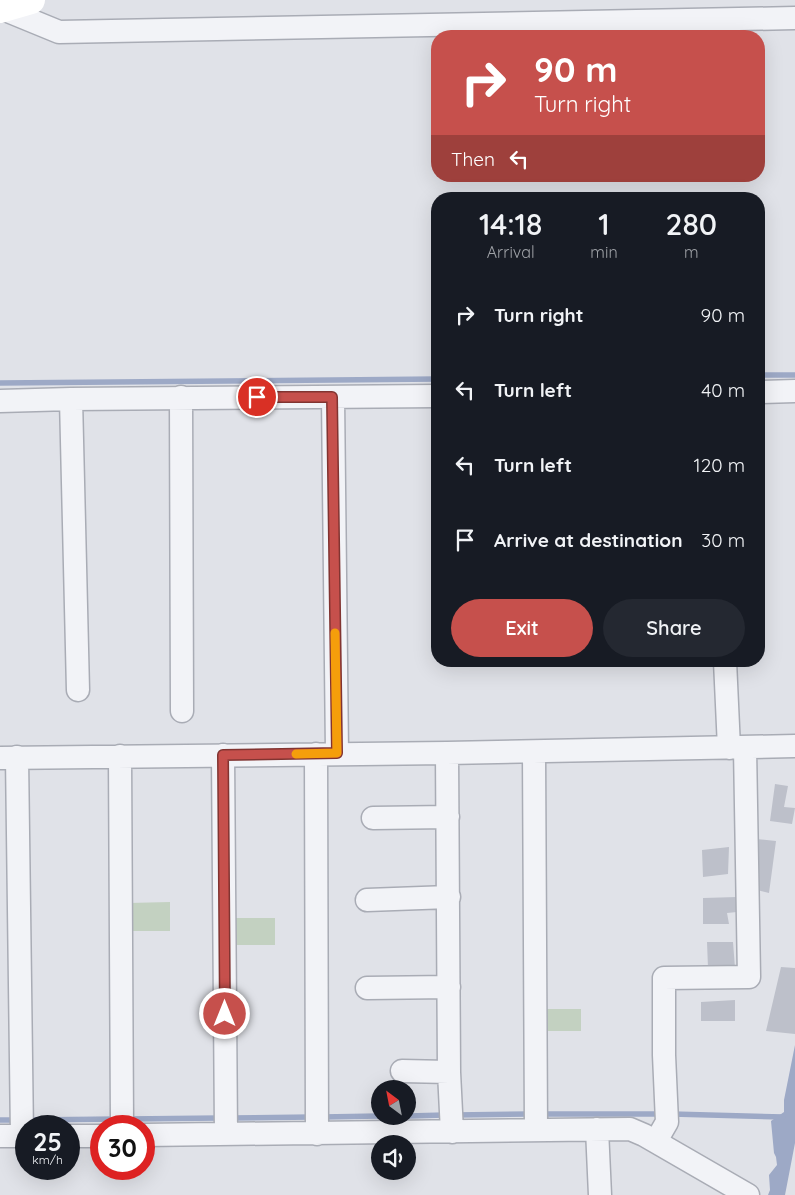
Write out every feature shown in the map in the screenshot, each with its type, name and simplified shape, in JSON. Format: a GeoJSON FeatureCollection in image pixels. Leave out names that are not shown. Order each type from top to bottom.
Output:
{"type":"FeatureCollection","features":[{"type":"Feature","properties":{"kind":"main road"},"geometry":{"type":"LineString","coordinates":[[1,9],[31,0]]}},
{"type":"Feature","properties":{"kind":"street"},"geometry":{"type":"LineString","coordinates":[[1,9],[59,32],[795,18]]}},
{"type":"Feature","properties":{"kind":"street"},"geometry":{"type":"LineString","coordinates":[[765,392],[795,391]]}},
{"type":"Feature","properties":{"kind":"street"},"geometry":{"type":"LineString","coordinates":[[0,401],[71,398],[431,396]]}},
{"type":"Feature","properties":{"kind":"street"},"geometry":{"type":"LineString","coordinates":[[317,1123],[327,753],[332,397]]}},
{"type":"Feature","properties":{"kind":"street"},"geometry":{"type":"LineString","coordinates":[[71,398],[78,690]]}},
{"type":"Feature","properties":{"kind":"street"},"geometry":{"type":"LineString","coordinates":[[181,398],[182,711]]}},
{"type":"Feature","properties":{"kind":"street"},"geometry":{"type":"LineString","coordinates":[[663,1124],[664,978],[750,977],[737,748],[726,667]]}},
{"type":"Feature","properties":{"kind":"street"},"geometry":{"type":"LineString","coordinates":[[22,1115],[8,758],[534,752],[795,746]]}},
{"type":"Feature","properties":{"kind":"street"},"geometry":{"type":"LineString","coordinates":[[534,752],[536,1120]]}},
{"type":"Feature","properties":{"kind":"street"},"geometry":{"type":"LineString","coordinates":[[447,753],[451,1121]]}},
{"type":"Feature","properties":{"kind":"street"},"geometry":{"type":"LineString","coordinates":[[223,755],[226,1124]]}},
{"type":"Feature","properties":{"kind":"street"},"geometry":{"type":"LineString","coordinates":[[120,756],[122,1115]]}},
{"type":"Feature","properties":{"kind":"street"},"geometry":{"type":"LineString","coordinates":[[373,818],[448,817]]}},
{"type":"Feature","properties":{"kind":"street"},"geometry":{"type":"LineString","coordinates":[[367,900],[449,897]]}},
{"type":"Feature","properties":{"kind":"street"},"geometry":{"type":"LineString","coordinates":[[367,988],[449,987]]}},
{"type":"Feature","properties":{"kind":"street"},"geometry":{"type":"LineString","coordinates":[[402,1071],[450,1072]]}},
{"type":"Feature","properties":{"kind":"street"},"geometry":{"type":"LineString","coordinates":[[155,1134],[226,1124],[536,1120],[597,1129],[630,1129],[663,1124],[748,1195]]}},
{"type":"Feature","properties":{"kind":"street"},"geometry":{"type":"LineString","coordinates":[[597,1129],[600,1195]]}},
{"type":"Feature","properties":{"kind":"street"},"geometry":{"type":"LineString","coordinates":[[0,1136],[15,1131]]}},
{"type":"Feature","properties":{"kind":"green space"},"geometry":{"type":"Polygon","coordinates":[[[170,902],[170,931],[129,931],[128,903],[170,902]]]}},
{"type":"Feature","properties":{"kind":"green space"},"geometry":{"type":"Polygon","coordinates":[[[230,918],[275,918],[275,945],[230,945],[230,918]]]}},
{"type":"Feature","properties":{"kind":"green space"},"geometry":{"type":"Polygon","coordinates":[[[544,1009],[581,1009],[581,1031],[544,1031],[544,1009]]]}},
{"type":"Feature","properties":{"kind":"water"},"geometry":{"type":"Polygon","coordinates":[[[795,1045],[795,1143],[785,1195],[768,1195],[770,1190],[769,1175],[777,1165],[771,1121],[784,1112],[784,1100],[795,1045]]]}},
{"type":"Feature","properties":{"kind":"building"},"geometry":{"type":"Polygon","coordinates":[[[775,784],[788,786],[784,807],[795,808],[792,824],[770,821],[775,784]]]}},
{"type":"Feature","properties":{"kind":"building"},"geometry":{"type":"Polygon","coordinates":[[[756,839],[776,841],[769,893],[753,889],[756,839]]]}},
{"type":"Feature","properties":{"kind":"building"},"geometry":{"type":"Polygon","coordinates":[[[729,847],[728,874],[703,877],[702,850],[729,847]]]}},
{"type":"Feature","properties":{"kind":"building"},"geometry":{"type":"Polygon","coordinates":[[[737,897],[737,912],[727,913],[729,924],[703,924],[703,898],[737,897]]]}},
{"type":"Feature","properties":{"kind":"building"},"geometry":{"type":"Polygon","coordinates":[[[707,942],[733,942],[735,968],[708,968],[707,942]]]}},
{"type":"Feature","properties":{"kind":"building"},"geometry":{"type":"Polygon","coordinates":[[[781,967],[795,968],[795,1034],[766,1031],[781,967]]]}},
{"type":"Feature","properties":{"kind":"building"},"geometry":{"type":"Polygon","coordinates":[[[735,1000],[735,1021],[701,1021],[701,1002],[735,1000]]]}},
{"type":"Feature","properties":{"kind":"waterway"},"geometry":{"type":"LineString","coordinates":[[765,375],[795,375]]}},
{"type":"Feature","properties":{"kind":"waterway"},"geometry":{"type":"LineString","coordinates":[[0,383],[431,379]]}},
{"type":"Feature","properties":{"kind":"waterway"},"geometry":{"type":"LineString","coordinates":[[455,1115],[530,1114]]}},
{"type":"Feature","properties":{"kind":"waterway"},"geometry":{"type":"LineString","coordinates":[[540,1114],[663,1114]]}},
{"type":"Feature","properties":{"kind":"waterway"},"geometry":{"type":"LineString","coordinates":[[672,1114],[783,1117]]}},
{"type":"Feature","properties":{"kind":"waterway"},"geometry":{"type":"LineString","coordinates":[[416,1116],[445,1115]]}},
{"type":"Feature","properties":{"kind":"waterway"},"geometry":{"type":"LineString","coordinates":[[322,1117],[371,1116]]}},
{"type":"Feature","properties":{"kind":"waterway"},"geometry":{"type":"LineString","coordinates":[[230,1118],[313,1117]]}},
{"type":"Feature","properties":{"kind":"waterway"},"geometry":{"type":"LineString","coordinates":[[155,1119],[220,1118]]}},
{"type":"Feature","properties":{"kind":"waterway"},"geometry":{"type":"LineString","coordinates":[[80,1119],[90,1119]]}},
{"type":"Feature","properties":{"kind":"waterway"},"geometry":{"type":"LineString","coordinates":[[0,1120],[15,1120]]}},
{"type":"Feature","properties":{"kind":"slow traffic"},"geometry":{"type":"LineString","coordinates":[[296,754],[337,753],[335,633]]}},
{"type":"Feature","properties":{"kind":"route"},"geometry":{"type":"LineString","coordinates":[[225,1014],[223,755],[337,753],[332,397],[257,397]]}}]}
